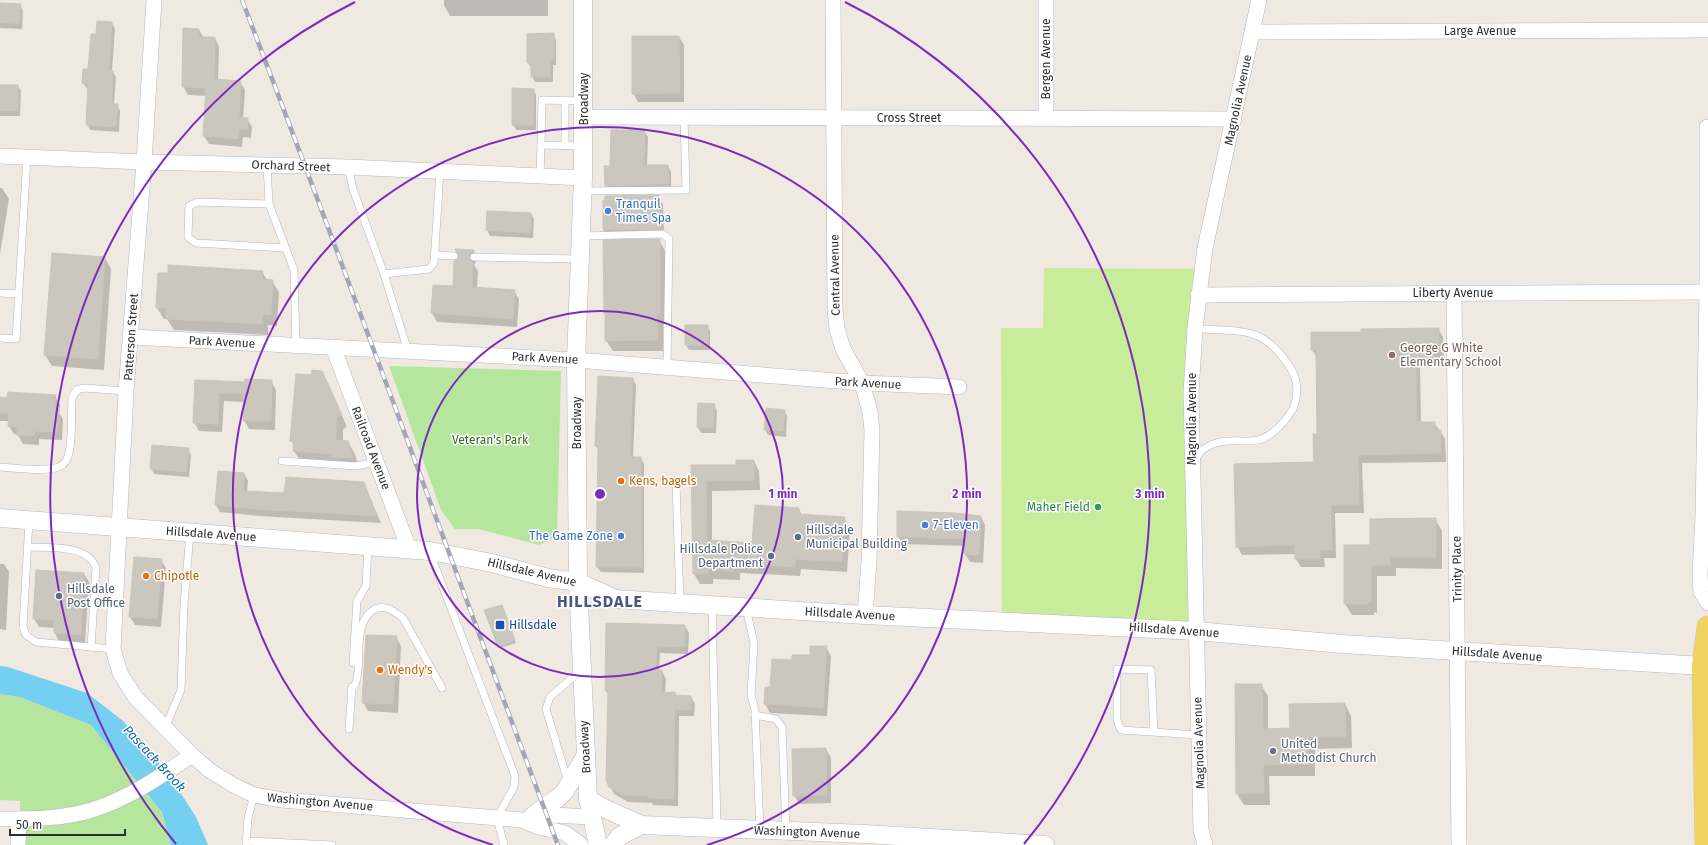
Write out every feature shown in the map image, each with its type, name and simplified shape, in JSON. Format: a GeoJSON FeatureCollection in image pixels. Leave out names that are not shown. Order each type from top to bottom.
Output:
{"type":"FeatureCollection","features":[{"type":"Feature","properties":{"kind":"main road"},"geometry":{"type":"LineString","coordinates":[[1706,845],[1706,667],[1708,627]]}},
{"type":"Feature","properties":{"kind":"street","name":"Patterson Street"},"geometry":{"type":"LineString","coordinates":[[120,673],[113,649],[121,528],[126,391],[144,162],[154,0]]}},
{"type":"Feature","properties":{"kind":"street","name":"Broadway"},"geometry":{"type":"LineString","coordinates":[[583,0],[584,109],[576,360],[578,582],[588,799],[590,817],[598,845]]}},
{"type":"Feature","properties":{"kind":"street","name":"Central Avenue"},"geometry":{"type":"LineString","coordinates":[[833,0],[835,309],[837,329],[843,348],[862,384],[870,412],[872,436],[869,569],[865,615]]}},
{"type":"Feature","properties":{"kind":"street","name":"Bergen Avenue"},"geometry":{"type":"LineString","coordinates":[[1046,0],[1046,118]]}},
{"type":"Feature","properties":{"kind":"street","name":"Magnolia Avenue"},"geometry":{"type":"LineString","coordinates":[[1205,845],[1201,830],[1192,465],[1191,393],[1195,328],[1198,295],[1213,207],[1234,119],[1259,0]]}},
{"type":"Feature","properties":{"kind":"street","name":"Large Avenue"},"geometry":{"type":"LineString","coordinates":[[1252,32],[1708,30]]}},
{"type":"Feature","properties":{"kind":"street","name":"Cross Street"},"geometry":{"type":"LineString","coordinates":[[584,109],[684,118],[1234,119]]}},
{"type":"Feature","properties":{"kind":"street"},"geometry":{"type":"LineString","coordinates":[[1707,127],[1708,292],[1706,519],[1700,574],[1701,592],[1708,604]]}},
{"type":"Feature","properties":{"kind":"street","name":"Orchard Street"},"geometry":{"type":"LineString","coordinates":[[0,156],[144,162],[348,167],[540,176],[582,185]]}},
{"type":"Feature","properties":{"kind":"street","name":"Liberty Avenue"},"geometry":{"type":"LineString","coordinates":[[1198,295],[1708,292]]}},
{"type":"Feature","properties":{"kind":"street","name":"Trinity Place"},"geometry":{"type":"LineString","coordinates":[[1454,294],[1459,845]]}},
{"type":"Feature","properties":{"kind":"street","name":"Park Avenue"},"geometry":{"type":"LineString","coordinates":[[131,337],[576,360],[862,384],[959,387]]}},
{"type":"Feature","properties":{"kind":"street","name":"Railroad Avenue"},"geometry":{"type":"LineString","coordinates":[[334,347],[409,549]]}},
{"type":"Feature","properties":{"kind":"street","name":"Hillsdale Avenue"},"geometry":{"type":"LineString","coordinates":[[0,518],[430,551],[492,563],[548,578],[578,582],[615,599],[865,615],[1196,631],[1342,644],[1542,658],[1706,667]]}},
{"type":"Feature","properties":{"kind":"street","name":"Washington Avenue"},"geometry":{"type":"LineString","coordinates":[[120,673],[135,697],[192,755],[210,770],[254,795],[282,800],[497,818],[590,817]]}},
{"type":"Feature","properties":{"kind":"street"},"geometry":{"type":"LineString","coordinates":[[0,818],[19,819],[58,816],[91,810],[135,791],[192,755]]}},
{"type":"Feature","properties":{"kind":"street"},"geometry":{"type":"LineString","coordinates":[[529,817],[558,798],[569,784],[586,755]]}},
{"type":"Feature","properties":{"kind":"street","name":"Washington Avenue"},"geometry":{"type":"LineString","coordinates":[[588,799],[602,809],[620,814],[641,825],[865,834],[1045,845]]}},
{"type":"Feature","properties":{"kind":"street","name":"Washington Avenue"},"geometry":{"type":"LineString","coordinates":[[529,817],[539,827],[565,832],[581,845]]}},
{"type":"Feature","properties":{"kind":"street"},"geometry":{"type":"LineString","coordinates":[[18,845],[19,819]]}},
{"type":"Feature","properties":{"kind":"street","name":"Washington Avenue"},"geometry":{"type":"LineString","coordinates":[[612,845],[620,836],[641,825]]}},
{"type":"Feature","properties":{"kind":"lane"},"geometry":{"type":"LineString","coordinates":[[540,176],[542,100],[565,101],[584,109]]}},
{"type":"Feature","properties":{"kind":"lane"},"geometry":{"type":"LineString","coordinates":[[564,146],[565,101]]}},
{"type":"Feature","properties":{"kind":"lane"},"geometry":{"type":"LineString","coordinates":[[582,185],[686,190],[684,118]]}},
{"type":"Feature","properties":{"kind":"lane"},"geometry":{"type":"LineString","coordinates":[[541,145],[583,146]]}},
{"type":"Feature","properties":{"kind":"lane"},"geometry":{"type":"LineString","coordinates":[[0,338],[16,339],[27,157]]}},
{"type":"Feature","properties":{"kind":"lane"},"geometry":{"type":"LineString","coordinates":[[267,165],[269,204],[294,270],[296,345]]}},
{"type":"Feature","properties":{"kind":"lane"},"geometry":{"type":"LineString","coordinates":[[348,167],[353,189],[384,274],[408,351]]}},
{"type":"Feature","properties":{"kind":"lane"},"geometry":{"type":"LineString","coordinates":[[384,274],[429,269],[434,262],[440,172]]}},
{"type":"Feature","properties":{"kind":"lane"},"geometry":{"type":"LineString","coordinates":[[269,204],[198,202],[189,206],[188,237],[196,243],[285,248]]}},
{"type":"Feature","properties":{"kind":"lane"},"geometry":{"type":"LineString","coordinates":[[580,236],[663,234],[669,239],[667,367]]}},
{"type":"Feature","properties":{"kind":"lane"},"geometry":{"type":"LineString","coordinates":[[435,255],[454,256]]}},
{"type":"Feature","properties":{"kind":"lane"},"geometry":{"type":"LineString","coordinates":[[474,257],[579,260]]}},
{"type":"Feature","properties":{"kind":"lane"},"geometry":{"type":"LineString","coordinates":[[0,294],[18,294]]}},
{"type":"Feature","properties":{"kind":"lane"},"geometry":{"type":"LineString","coordinates":[[1192,465],[1203,449],[1218,442],[1232,440],[1250,442],[1262,439],[1274,432],[1283,423],[1294,407],[1296,382],[1285,361],[1272,345],[1259,336],[1245,332],[1195,328]]}},
{"type":"Feature","properties":{"kind":"lane"},"geometry":{"type":"LineString","coordinates":[[0,467],[44,469],[56,468],[63,465],[67,460],[70,451],[72,398],[74,392],[78,389],[84,388],[126,391]]}},
{"type":"Feature","properties":{"kind":"lane"},"geometry":{"type":"LineString","coordinates":[[282,461],[356,466],[377,462]]}},
{"type":"Feature","properties":{"kind":"lane"},"geometry":{"type":"LineString","coordinates":[[676,483],[680,603]]}},
{"type":"Feature","properties":{"kind":"lane"},"geometry":{"type":"LineString","coordinates":[[29,520],[23,627],[26,635],[36,642],[113,649]]}},
{"type":"Feature","properties":{"kind":"lane"},"geometry":{"type":"LineString","coordinates":[[165,728],[181,690],[184,604],[190,532]]}},
{"type":"Feature","properties":{"kind":"lane"},"geometry":{"type":"LineString","coordinates":[[349,729],[357,601],[366,586],[368,546]]}},
{"type":"Feature","properties":{"kind":"lane"},"geometry":{"type":"LineString","coordinates":[[28,547],[77,551],[87,555],[94,561],[96,568],[91,647]]}},
{"type":"Feature","properties":{"kind":"lane"},"geometry":{"type":"LineString","coordinates":[[430,551],[515,776],[514,787],[497,818],[504,845]]}},
{"type":"Feature","properties":{"kind":"lane"},"geometry":{"type":"LineString","coordinates":[[712,605],[717,828]]}},
{"type":"Feature","properties":{"kind":"lane"},"geometry":{"type":"LineString","coordinates":[[351,690],[356,681],[360,631],[367,614],[376,608],[385,608],[395,612],[403,618],[442,688]]}},
{"type":"Feature","properties":{"kind":"lane"},"geometry":{"type":"LineString","coordinates":[[746,608],[754,643],[750,695],[755,715],[760,830]]}},
{"type":"Feature","properties":{"kind":"lane"},"geometry":{"type":"LineString","coordinates":[[1154,732],[1151,670],[1117,669],[1117,720],[1121,730],[1198,735]]}},
{"type":"Feature","properties":{"kind":"lane"},"geometry":{"type":"LineString","coordinates":[[569,784],[546,709],[550,697],[581,670]]}},
{"type":"Feature","properties":{"kind":"lane"},"geometry":{"type":"LineString","coordinates":[[755,715],[776,719],[782,727],[786,831]]}},
{"type":"Feature","properties":{"kind":"lane"},"geometry":{"type":"LineString","coordinates":[[254,795],[248,818],[246,843],[332,845]]}},
{"type":"Feature","properties":{"kind":"green space","name":"Maher Field"},"geometry":{"type":"Polygon","coordinates":[[[1044,268],[1202,269],[1198,295],[1197,631],[1002,621],[1001,328],[1043,328],[1044,268]]]}},
{"type":"Feature","properties":{"kind":"green space","name":"Veteran's Park"},"geometry":{"type":"Polygon","coordinates":[[[389,366],[561,371],[557,537],[539,545],[479,529],[455,529],[441,510],[389,366]]]}},
{"type":"Feature","properties":{"kind":"green space"},"geometry":{"type":"Polygon","coordinates":[[[0,694],[20,697],[91,725],[162,812],[171,845],[20,845],[20,801],[0,800],[0,694]]]}},
{"type":"Feature","properties":{"kind":"water"},"geometry":{"type":"Polygon","coordinates":[[[0,666],[8,667],[87,693],[123,721],[169,775],[196,817],[208,845],[171,845],[162,812],[91,725],[20,697],[0,694],[0,666]]]}},
{"type":"Feature","properties":{"kind":"building"},"geometry":{"type":"Polygon","coordinates":[[[0,3],[21,4],[19,24],[0,22],[0,3]]]}},
{"type":"Feature","properties":{"kind":"building"},"geometry":{"type":"Polygon","coordinates":[[[97,21],[112,22],[109,70],[113,71],[112,104],[118,104],[116,127],[86,125],[88,83],[82,83],[83,69],[88,69],[91,34],[96,34],[97,21]]]}},
{"type":"Feature","properties":{"kind":"building"},"geometry":{"type":"Polygon","coordinates":[[[183,28],[199,29],[199,37],[215,37],[214,79],[241,81],[239,117],[248,118],[247,130],[239,129],[238,139],[203,136],[206,88],[182,87],[183,28]]]}},
{"type":"Feature","properties":{"kind":"building"},"geometry":{"type":"Polygon","coordinates":[[[554,33],[554,60],[550,60],[550,77],[531,77],[531,63],[527,63],[527,34],[554,33]]]}},
{"type":"Feature","properties":{"kind":"building"},"geometry":{"type":"Polygon","coordinates":[[[632,36],[679,36],[680,93],[632,94],[632,36]]]}},
{"type":"Feature","properties":{"kind":"building"},"geometry":{"type":"Polygon","coordinates":[[[0,85],[18,85],[18,111],[0,110],[0,85]]]}},
{"type":"Feature","properties":{"kind":"building"},"geometry":{"type":"Polygon","coordinates":[[[512,88],[534,89],[533,125],[512,125],[512,88]]]}},
{"type":"Feature","properties":{"kind":"building"},"geometry":{"type":"Polygon","coordinates":[[[611,130],[645,130],[644,165],[668,165],[669,184],[605,186],[604,166],[610,166],[611,130]]]}},
{"type":"Feature","properties":{"kind":"building"},"geometry":{"type":"Polygon","coordinates":[[[659,195],[660,229],[603,230],[603,200],[605,200],[605,196],[659,195]]]}},
{"type":"Feature","properties":{"kind":"building"},"geometry":{"type":"Polygon","coordinates":[[[487,211],[531,213],[530,233],[486,230],[487,211]]]}},
{"type":"Feature","properties":{"kind":"building"},"geometry":{"type":"Polygon","coordinates":[[[660,239],[660,313],[657,314],[658,340],[605,341],[603,240],[660,239]]]}},
{"type":"Feature","properties":{"kind":"building"},"geometry":{"type":"Polygon","coordinates":[[[455,249],[474,250],[469,257],[473,262],[472,287],[515,290],[513,319],[431,313],[433,285],[453,286],[454,261],[459,257],[455,249]]]}},
{"type":"Feature","properties":{"kind":"building"},"geometry":{"type":"Polygon","coordinates":[[[52,253],[105,257],[98,359],[44,355],[52,253]]]}},
{"type":"Feature","properties":{"kind":"building"},"geometry":{"type":"Polygon","coordinates":[[[168,265],[263,271],[262,279],[273,280],[271,315],[262,314],[262,324],[166,319],[166,308],[156,308],[158,273],[168,273],[168,265]]]}},
{"type":"Feature","properties":{"kind":"building"},"geometry":{"type":"Polygon","coordinates":[[[685,325],[708,325],[708,345],[685,345],[685,325]]]}},
{"type":"Feature","properties":{"kind":"building"},"geometry":{"type":"Polygon","coordinates":[[[1439,328],[1439,350],[1434,350],[1434,358],[1416,358],[1417,422],[1435,422],[1435,430],[1441,430],[1441,453],[1358,455],[1359,505],[1331,505],[1332,550],[1320,550],[1320,559],[1295,559],[1294,545],[1236,547],[1234,464],[1314,462],[1313,434],[1317,434],[1316,350],[1311,350],[1311,332],[1361,332],[1361,329],[1439,328]]]}},
{"type":"Feature","properties":{"kind":"building"},"geometry":{"type":"Polygon","coordinates":[[[312,370],[322,371],[342,415],[337,417],[336,440],[348,441],[353,458],[332,457],[332,454],[293,451],[294,441],[290,441],[296,374],[311,375],[312,370]]]}},
{"type":"Feature","properties":{"kind":"building"},"geometry":{"type":"Polygon","coordinates":[[[598,376],[633,378],[630,452],[631,457],[641,457],[642,567],[596,567],[598,447],[595,446],[598,376]]]}},
{"type":"Feature","properties":{"kind":"building"},"geometry":{"type":"Polygon","coordinates":[[[245,379],[272,380],[271,421],[243,421],[244,394],[219,393],[218,424],[193,423],[195,380],[244,382],[245,379]]]}},
{"type":"Feature","properties":{"kind":"building"},"geometry":{"type":"Polygon","coordinates":[[[8,392],[56,395],[55,409],[59,409],[57,432],[35,431],[34,436],[17,435],[17,427],[8,426],[9,413],[0,413],[0,397],[7,398],[8,392]]]}},
{"type":"Feature","properties":{"kind":"building"},"geometry":{"type":"Polygon","coordinates":[[[698,403],[715,404],[713,428],[697,427],[698,403]]]}},
{"type":"Feature","properties":{"kind":"building"},"geometry":{"type":"Polygon","coordinates":[[[766,408],[785,410],[783,431],[764,430],[766,408]]]}},
{"type":"Feature","properties":{"kind":"building"},"geometry":{"type":"Polygon","coordinates":[[[152,445],[189,448],[186,472],[150,469],[152,445]]]}},
{"type":"Feature","properties":{"kind":"building"},"geometry":{"type":"Polygon","coordinates":[[[736,460],[754,460],[754,480],[706,481],[707,540],[752,543],[755,505],[799,508],[799,514],[845,517],[842,562],[795,559],[795,567],[735,563],[734,571],[708,569],[708,574],[693,574],[691,465],[736,465],[736,460]]]}},
{"type":"Feature","properties":{"kind":"building"},"geometry":{"type":"Polygon","coordinates":[[[218,471],[244,473],[243,491],[284,493],[286,477],[364,482],[377,516],[254,509],[215,505],[218,471]]]}},
{"type":"Feature","properties":{"kind":"building","name":"7-Eleven"},"geometry":{"type":"Polygon","coordinates":[[[897,511],[954,513],[981,516],[979,555],[964,554],[965,539],[897,537],[897,511]]]}},
{"type":"Feature","properties":{"kind":"building"},"geometry":{"type":"Polygon","coordinates":[[[1436,518],[1436,557],[1390,557],[1390,565],[1371,565],[1371,601],[1368,601],[1368,604],[1344,604],[1344,545],[1370,545],[1370,519],[1436,518]]]}},
{"type":"Feature","properties":{"kind":"building","name":"Chipotle"},"geometry":{"type":"Polygon","coordinates":[[[134,557],[162,559],[157,619],[129,617],[134,557]]]}},
{"type":"Feature","properties":{"kind":"building","name":"Hillsdale Post Office"},"geometry":{"type":"Polygon","coordinates":[[[36,570],[84,573],[81,635],[54,633],[54,620],[33,619],[36,570]]]}},
{"type":"Feature","properties":{"kind":"building","name":"Hillsdale"},"geometry":{"type":"Polygon","coordinates":[[[502,605],[515,640],[498,647],[484,610],[502,605]]]}},
{"type":"Feature","properties":{"kind":"building"},"geometry":{"type":"Polygon","coordinates":[[[606,623],[685,625],[685,647],[657,646],[656,670],[662,670],[661,693],[675,692],[675,695],[691,696],[691,710],[675,709],[674,799],[623,795],[609,787],[606,780],[608,691],[605,691],[606,623]]]}},
{"type":"Feature","properties":{"kind":"building","name":"Wendy's"},"geometry":{"type":"Polygon","coordinates":[[[366,635],[397,636],[393,704],[362,703],[366,635]]]}},
{"type":"Feature","properties":{"kind":"building"},"geometry":{"type":"Polygon","coordinates":[[[810,646],[827,646],[823,708],[764,704],[765,687],[770,687],[772,659],[792,660],[792,655],[810,655],[810,646]]]}},
{"type":"Feature","properties":{"kind":"building","name":"United Methodist Church"},"geometry":{"type":"Polygon","coordinates":[[[1235,684],[1262,684],[1263,729],[1290,728],[1289,704],[1345,703],[1346,737],[1309,737],[1309,764],[1263,765],[1264,793],[1236,794],[1235,684]]]}},
{"type":"Feature","properties":{"kind":"building"},"geometry":{"type":"Polygon","coordinates":[[[826,748],[827,795],[793,796],[792,749],[826,748]]]}},
{"type":"Feature","properties":{"kind":"railway"},"geometry":{"type":"LineString","coordinates":[[242,0],[558,845]]}},
{"type":"Feature","properties":{"kind":"place","name":"Tranquil Times Spa"},"geometry":{"type":"Point","coordinates":[608,211]}},
{"type":"Feature","properties":{"kind":"place","name":"George G White Elementary School"},"geometry":{"type":"Point","coordinates":[1392,355]}},
{"type":"Feature","properties":{"kind":"place","name":"Kens, bagels"},"geometry":{"type":"Point","coordinates":[621,481]}},
{"type":"Feature","properties":{"kind":"place","name":"Maher Field"},"geometry":{"type":"Point","coordinates":[1098,507]}},
{"type":"Feature","properties":{"kind":"place","name":"7-Eleven"},"geometry":{"type":"Point","coordinates":[925,525]}},
{"type":"Feature","properties":{"kind":"place","name":"The Game Zone"},"geometry":{"type":"Point","coordinates":[621,536]}},
{"type":"Feature","properties":{"kind":"place","name":"Hillsdale Municipal Building"},"geometry":{"type":"Point","coordinates":[798,537]}},
{"type":"Feature","properties":{"kind":"place","name":"Hillsdale Police Department"},"geometry":{"type":"Point","coordinates":[771,556]}},
{"type":"Feature","properties":{"kind":"place","name":"Chipotle"},"geometry":{"type":"Point","coordinates":[146,576]}},
{"type":"Feature","properties":{"kind":"place","name":"Hillsdale Post Office"},"geometry":{"type":"Point","coordinates":[59,596]}},
{"type":"Feature","properties":{"kind":"place","name":"Hillsdale"},"geometry":{"type":"Point","coordinates":[500,625]}},
{"type":"Feature","properties":{"kind":"place","name":"Wendy's"},"geometry":{"type":"Point","coordinates":[380,670]}},
{"type":"Feature","properties":{"kind":"place","name":"United Methodist Church"},"geometry":{"type":"Point","coordinates":[1273,751]}},
{"type":"Feature","properties":{"kind":"district","name":"HILLSDALE"},"geometry":{"type":"Point","coordinates":[600,601]}},
{"type":"Feature","properties":{"kind":"water label","name":"Pascack Brook"},"geometry":{"type":"Point","coordinates":[155,758]}}]}
